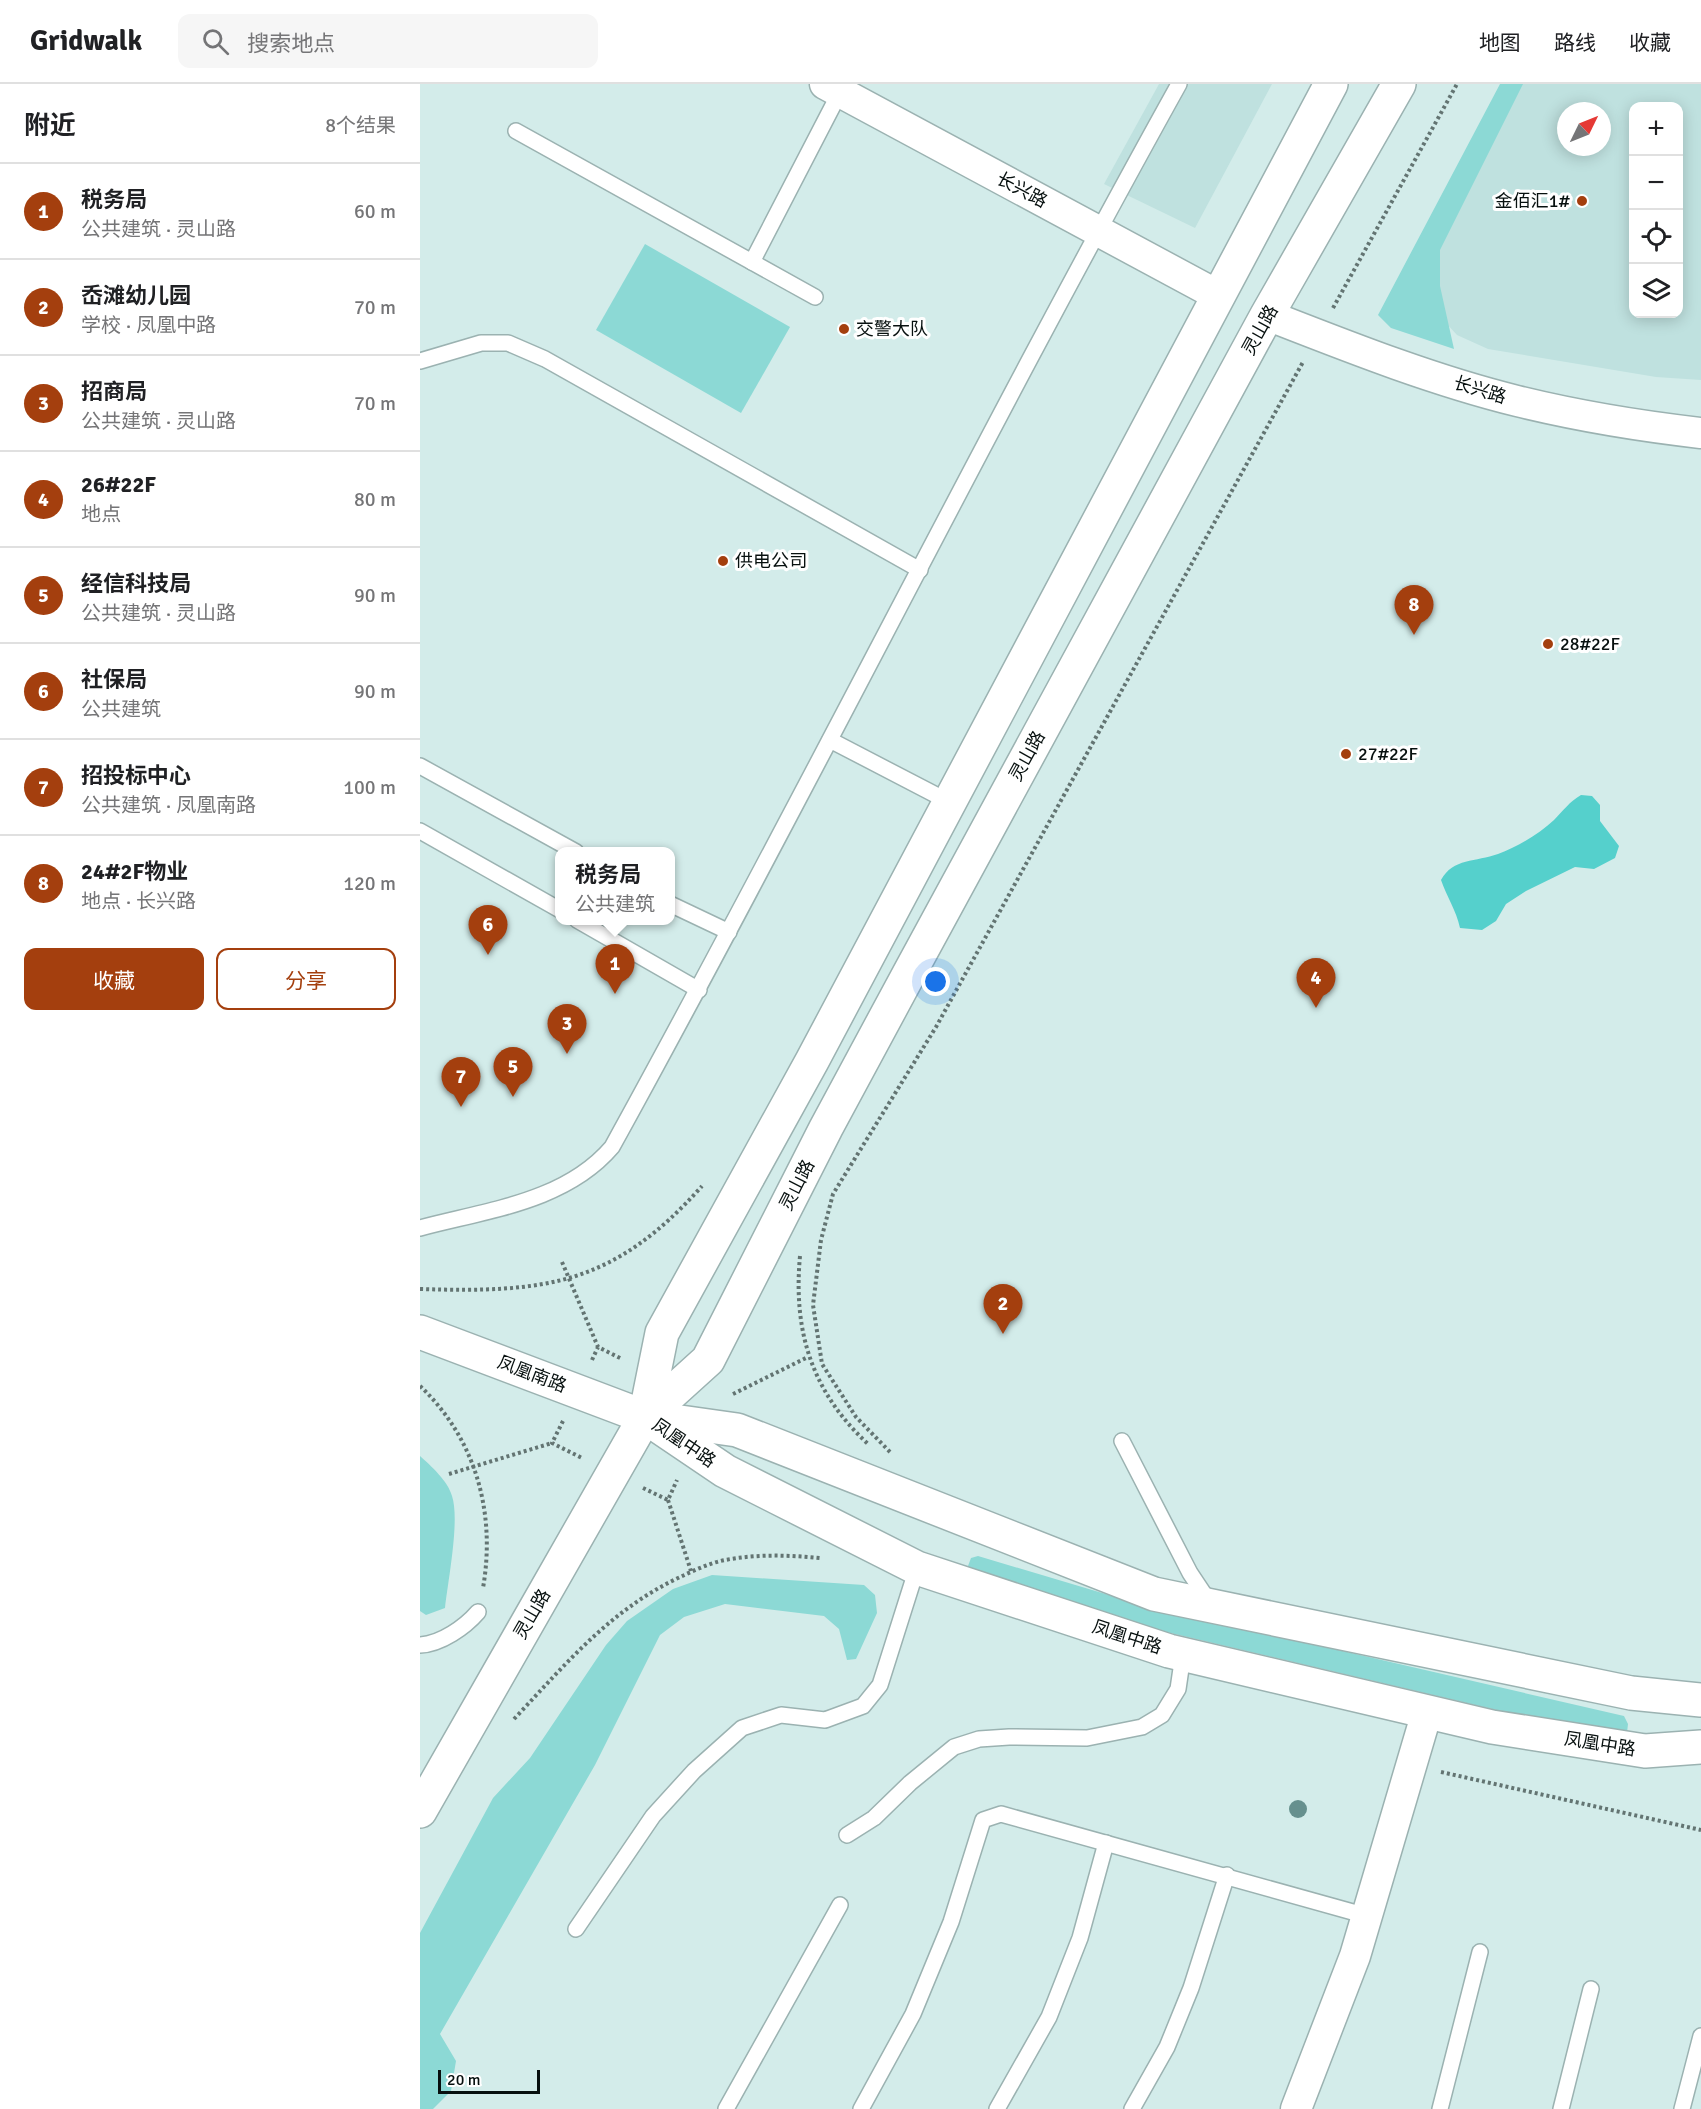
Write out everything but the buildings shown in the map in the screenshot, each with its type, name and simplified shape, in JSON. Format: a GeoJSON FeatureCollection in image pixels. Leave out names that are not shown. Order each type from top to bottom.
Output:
{"type":"FeatureCollection","features":[{"type":"Feature","properties":{"kind":"main road","name":"灵山路"},"geometry":{"type":"LineString","coordinates":[[645,1417],[662,1334],[812,1061],[1331,84]]}},
{"type":"Feature","properties":{"kind":"main road","name":"灵山路"},"geometry":{"type":"LineString","coordinates":[[420,1811],[645,1417],[708,1360],[876,1034],[1267,315],[1398,84]]}},
{"type":"Feature","properties":{"kind":"main road","name":"凤凰南路"},"geometry":{"type":"LineString","coordinates":[[420,1332],[645,1417]]}},
{"type":"Feature","properties":{"kind":"main road","name":"凤凰中路"},"geometry":{"type":"LineString","coordinates":[[645,1417],[726,1471],[917,1568],[1183,1655],[1492,1727],[1645,1751],[1701,1747]]}},
{"type":"Feature","properties":{"kind":"main road","name":"凤凰中路"},"geometry":{"type":"LineString","coordinates":[[645,1417],[737,1430],[1154,1594],[1631,1693],[1701,1700]]}},
{"type":"Feature","properties":{"kind":"street","name":"长兴路"},"geometry":{"type":"LineString","coordinates":[[844,90],[1219,296]]}},
{"type":"Feature","properties":{"kind":"street","name":"长兴路"},"geometry":{"type":"LineString","coordinates":[[1267,315],[1412,369],[1516,401],[1636,425],[1701,433]]}},
{"type":"Feature","properties":{"kind":"street"},"geometry":{"type":"LineString","coordinates":[[1296,2109],[1355,1956],[1427,1712]]}},
{"type":"Feature","properties":{"kind":"lane"},"geometry":{"type":"LineString","coordinates":[[420,1228],[536,1198],[575,1181],[597,1165],[612,1147],[699,990],[1097,231],[1179,84]]}},
{"type":"Feature","properties":{"kind":"lane"},"geometry":{"type":"LineString","coordinates":[[752,262],[844,90]]}},
{"type":"Feature","properties":{"kind":"lane"},"geometry":{"type":"LineString","coordinates":[[516,131],[815,297]]}},
{"type":"Feature","properties":{"kind":"lane"},"geometry":{"type":"LineString","coordinates":[[420,361],[481,344],[508,343],[545,359],[920,570]]}},
{"type":"Feature","properties":{"kind":"lane"},"geometry":{"type":"LineString","coordinates":[[830,740],[934,794]]}},
{"type":"Feature","properties":{"kind":"lane"},"geometry":{"type":"LineString","coordinates":[[420,766],[567,847]]}},
{"type":"Feature","properties":{"kind":"lane"},"geometry":{"type":"LineString","coordinates":[[420,831],[555,907]]}},
{"type":"Feature","properties":{"kind":"lane"},"geometry":{"type":"LineString","coordinates":[[675,906],[729,932]]}},
{"type":"Feature","properties":{"kind":"lane"},"geometry":{"type":"LineString","coordinates":[[584,925],[699,990]]}},
{"type":"Feature","properties":{"kind":"lane"},"geometry":{"type":"LineString","coordinates":[[1122,1441],[1190,1573],[1211,1605]]}},
{"type":"Feature","properties":{"kind":"lane"},"geometry":{"type":"LineString","coordinates":[[576,1929],[653,1816],[694,1770],[742,1728],[781,1715],[825,1720],[863,1706],[880,1685],[917,1568]]}},
{"type":"Feature","properties":{"kind":"lane"},"geometry":{"type":"LineString","coordinates":[[420,1645],[428,1645],[451,1634],[478,1612]]}},
{"type":"Feature","properties":{"kind":"lane"},"geometry":{"type":"LineString","coordinates":[[847,1835],[874,1818],[910,1783],[954,1747],[979,1739],[1087,1738],[1142,1727],[1162,1715],[1178,1689],[1183,1655]]}},
{"type":"Feature","properties":{"kind":"lane"},"geometry":{"type":"LineString","coordinates":[[861,2109],[913,2014],[951,1922],[983,1820],[1001,1814],[1227,1875],[1367,1916]]}},
{"type":"Feature","properties":{"kind":"lane"},"geometry":{"type":"LineString","coordinates":[[997,2109],[1049,2017],[1080,1938],[1106,1843]]}},
{"type":"Feature","properties":{"kind":"lane"},"geometry":{"type":"LineString","coordinates":[[1132,2109],[1167,2047],[1191,1988],[1227,1875]]}},
{"type":"Feature","properties":{"kind":"lane"},"geometry":{"type":"LineString","coordinates":[[726,2109],[840,1905]]}},
{"type":"Feature","properties":{"kind":"lane"},"geometry":{"type":"LineString","coordinates":[[1440,2109],[1480,1952]]}},
{"type":"Feature","properties":{"kind":"lane"},"geometry":{"type":"LineString","coordinates":[[1561,2109],[1591,1989]]}},
{"type":"Feature","properties":{"kind":"lane"},"geometry":{"type":"LineString","coordinates":[[1682,2109],[1701,2036]]}},
{"type":"Feature","properties":{"kind":"path"},"geometry":{"type":"LineString","coordinates":[[892,1454],[856,1417],[822,1364],[813,1305],[821,1240],[833,1194],[936,1028],[1457,84]]}},
{"type":"Feature","properties":{"kind":"path"},"geometry":{"type":"LineString","coordinates":[[420,1288],[485,1291],[569,1279],[598,1269],[626,1253],[676,1213],[706,1181]]}},
{"type":"Feature","properties":{"kind":"path"},"geometry":{"type":"LineString","coordinates":[[562,1262],[598,1347]]}},
{"type":"Feature","properties":{"kind":"path"},"geometry":{"type":"LineString","coordinates":[[724,1399],[808,1357]]}},
{"type":"Feature","properties":{"kind":"path"},"geometry":{"type":"LineString","coordinates":[[420,1386],[456,1430],[476,1466],[484,1498],[487,1535],[478,1612]]}},
{"type":"Feature","properties":{"kind":"path"},"geometry":{"type":"LineString","coordinates":[[450,1474],[552,1443]]}},
{"type":"Feature","properties":{"kind":"path"},"geometry":{"type":"LineString","coordinates":[[668,1500],[691,1571]]}},
{"type":"Feature","properties":{"kind":"path"},"geometry":{"type":"LineString","coordinates":[[509,1724],[590,1639],[624,1609],[691,1571],[722,1560],[757,1555],[827,1559]]}},
{"type":"Feature","properties":{"kind":"path"},"geometry":{"type":"LineString","coordinates":[[1411,1766],[1701,1830]]}},
{"type":"Feature","properties":{"kind":"shaded area"},"geometry":{"type":"Polygon","coordinates":[[[1159,84],[1272,84],[1195,228],[1104,184],[1159,84]]]}},
{"type":"Feature","properties":{"kind":"shaded area"},"geometry":{"type":"Polygon","coordinates":[[[1500,84],[1523,84],[1440,250],[1440,286],[1454,349],[1391,328],[1378,315],[1500,84]]]}},
{"type":"Feature","properties":{"kind":"shaded area","name":"金佰汇1#"},"geometry":{"type":"Polygon","coordinates":[[[1507,84],[1701,84],[1701,380],[1656,377],[1488,349],[1457,335],[1435,311],[1429,268],[1507,84]]]}},
{"type":"Feature","properties":{"kind":"shaded area"},"geometry":{"type":"Polygon","coordinates":[[[645,244],[790,327],[741,413],[596,330],[645,244]]]}},
{"type":"Feature","properties":{"kind":"shaded area"},"geometry":{"type":"Polygon","coordinates":[[[1581,795],[1592,796],[1600,805],[1600,821],[1619,846],[1615,858],[1594,869],[1575,867],[1526,891],[1506,904],[1496,921],[1482,930],[1460,928],[1441,880],[1446,873],[1459,864],[1490,857],[1528,840],[1581,795]]]}},
{"type":"Feature","properties":{"kind":"shaded area"},"geometry":{"type":"Polygon","coordinates":[[[420,1456],[439,1474],[450,1490],[455,1520],[445,1608],[426,1615],[420,1611],[420,1456]]]}},
{"type":"Feature","properties":{"kind":"shaded area"},"geometry":{"type":"Polygon","coordinates":[[[978,1556],[1139,1604],[1624,1716],[1628,1724],[1627,1733],[1615,1738],[1120,1621],[972,1572],[968,1566],[971,1558],[978,1556]]]}},
{"type":"Feature","properties":{"kind":"shaded area"},"geometry":{"type":"Polygon","coordinates":[[[712,1575],[864,1585],[875,1595],[877,1613],[856,1659],[847,1660],[839,1629],[824,1616],[725,1604],[684,1617],[660,1635],[595,1765],[440,2034],[456,2061],[451,2091],[433,2109],[420,2109],[420,1933],[493,1798],[530,1758],[606,1645],[627,1621],[673,1589],[712,1575]]]}},
{"type":"Feature","properties":{"kind":"place","name":"金佰汇1#"},"geometry":{"type":"Point","coordinates":[1582,201]}},
{"type":"Feature","properties":{"kind":"place","name":"交警大队"},"geometry":{"type":"Point","coordinates":[844,329]}},
{"type":"Feature","properties":{"kind":"place","name":"供电公司"},"geometry":{"type":"Point","coordinates":[723,561]}},
{"type":"Feature","properties":{"kind":"place","name":"24#2F物业"},"geometry":{"type":"Point","coordinates":[1414,635]}},
{"type":"Feature","properties":{"kind":"place","name":"28#22F"},"geometry":{"type":"Point","coordinates":[1548,644]}},
{"type":"Feature","properties":{"kind":"place","name":"27#22F"},"geometry":{"type":"Point","coordinates":[1346,754]}},
{"type":"Feature","properties":{"kind":"place","name":"社保局"},"geometry":{"type":"Point","coordinates":[488,955]}},
{"type":"Feature","properties":{"kind":"place","name":"税务局"},"geometry":{"type":"Point","coordinates":[615,994]}},
{"type":"Feature","properties":{"kind":"place","name":"26#22F"},"geometry":{"type":"Point","coordinates":[1316,1008]}},
{"type":"Feature","properties":{"kind":"place","name":"招商局"},"geometry":{"type":"Point","coordinates":[567,1054]}},
{"type":"Feature","properties":{"kind":"place","name":"经信科技局"},"geometry":{"type":"Point","coordinates":[513,1097]}},
{"type":"Feature","properties":{"kind":"place","name":"招投标中心"},"geometry":{"type":"Point","coordinates":[461,1107]}},
{"type":"Feature","properties":{"kind":"place","name":"岙滩幼儿园"},"geometry":{"type":"Point","coordinates":[1003,1334]}}]}
